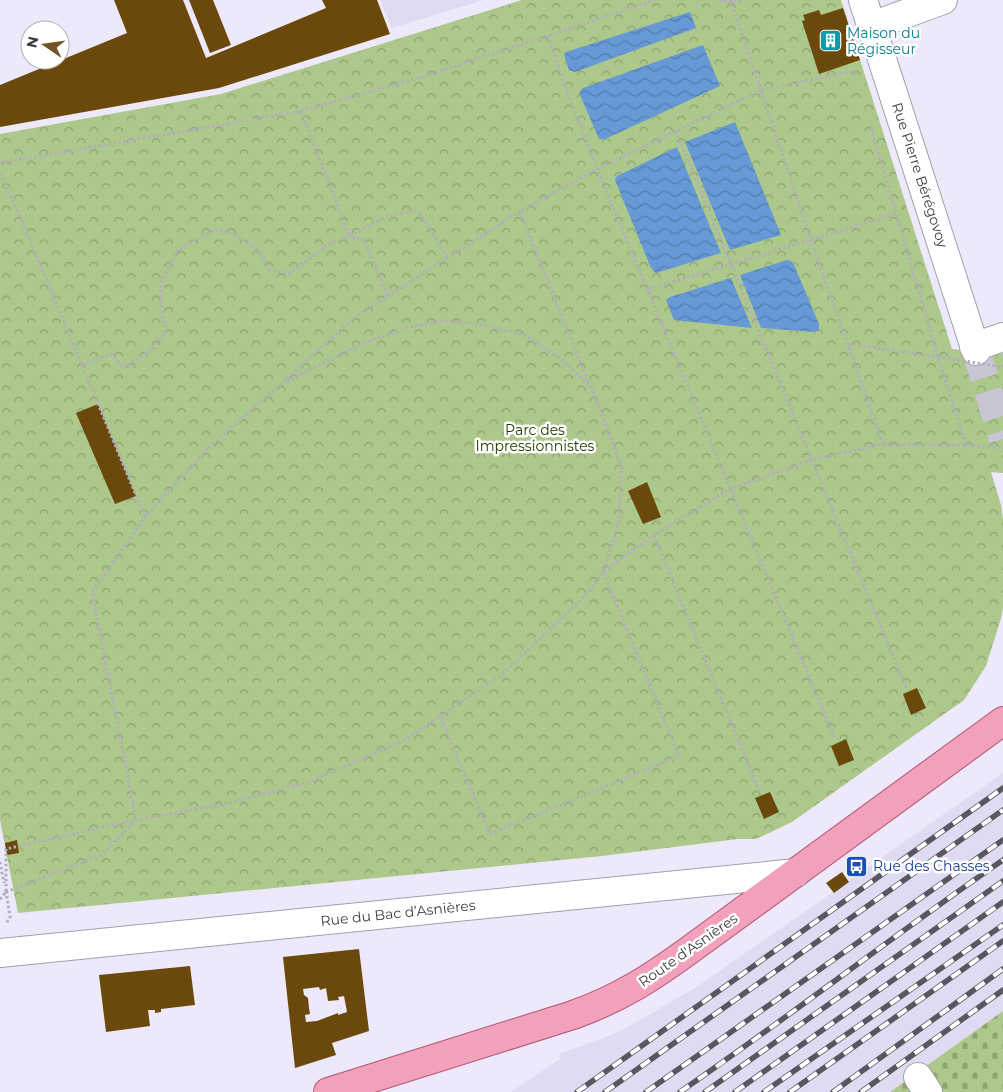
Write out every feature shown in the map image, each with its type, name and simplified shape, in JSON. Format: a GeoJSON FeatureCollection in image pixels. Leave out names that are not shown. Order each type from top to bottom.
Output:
{"type":"FeatureCollection","features":[{"type":"Feature","properties":{"kind":"main road","name":"Route d'Asnières"},"geometry":{"type":"LineString","coordinates":[[328,1092],[600,1006],[629,991],[656,975],[1003,720]]}},
{"type":"Feature","properties":{"kind":"street","name":"Rue Pierre Bérégovoy"},"geometry":{"type":"LineString","coordinates":[[863,0],[975,349],[1003,337]]}},
{"type":"Feature","properties":{"kind":"street"},"geometry":{"type":"LineString","coordinates":[[872,26],[943,0]]}},
{"type":"Feature","properties":{"kind":"street","name":"Rue du Bac d’Asnières"},"geometry":{"type":"LineString","coordinates":[[2,941],[796,873]]}},
{"type":"Feature","properties":{"kind":"path"},"geometry":{"type":"LineString","coordinates":[[0,163],[301,111],[428,74],[655,0]]}},
{"type":"Feature","properties":{"kind":"path"},"geometry":{"type":"LineString","coordinates":[[719,0],[731,2],[742,0]]}},
{"type":"Feature","properties":{"kind":"path"},"geometry":{"type":"LineString","coordinates":[[731,2],[811,241],[883,444]]}},
{"type":"Feature","properties":{"kind":"path"},"geometry":{"type":"LineString","coordinates":[[548,36],[597,169],[835,740]]}},
{"type":"Feature","properties":{"kind":"path"},"geometry":{"type":"LineString","coordinates":[[136,820],[92,592],[145,517],[206,450],[352,319],[520,212],[597,169],[761,90],[854,72],[857,81]]}},
{"type":"Feature","properties":{"kind":"path"},"geometry":{"type":"LineString","coordinates":[[301,111],[349,236]]}},
{"type":"Feature","properties":{"kind":"path"},"geometry":{"type":"LineString","coordinates":[[868,119],[966,445]]}},
{"type":"Feature","properties":{"kind":"path"},"geometry":{"type":"LineString","coordinates":[[676,131],[907,690]]}},
{"type":"Feature","properties":{"kind":"path"},"geometry":{"type":"LineString","coordinates":[[0,173],[30,240],[145,517]]}},
{"type":"Feature","properties":{"kind":"path"},"geometry":{"type":"LineString","coordinates":[[82,364],[112,354],[123,368],[154,348],[165,331],[161,303],[161,282],[178,249],[218,229],[236,235],[258,250],[270,270],[289,273],[329,244],[386,217],[414,210],[422,216],[447,258]]}},
{"type":"Feature","properties":{"kind":"path"},"geometry":{"type":"LineString","coordinates":[[440,716],[490,834],[679,756],[603,572],[619,522],[621,465],[520,212]]}},
{"type":"Feature","properties":{"kind":"path"},"geometry":{"type":"LineString","coordinates":[[648,289],[896,214]]}},
{"type":"Feature","properties":{"kind":"path"},"geometry":{"type":"LineString","coordinates":[[349,236],[364,240],[388,296]]}},
{"type":"Feature","properties":{"kind":"path"},"geometry":{"type":"LineString","coordinates":[[282,383],[364,343],[410,327],[442,321],[478,324],[524,335],[560,358],[591,387]]}},
{"type":"Feature","properties":{"kind":"path"},"geometry":{"type":"LineString","coordinates":[[848,344],[1003,367]]}},
{"type":"Feature","properties":{"kind":"path"},"geometry":{"type":"LineString","coordinates":[[6,892],[6,849],[136,820],[229,803],[306,783],[404,740],[502,675],[586,595],[603,572],[654,535],[730,489],[811,460],[883,444],[966,445],[1003,448]]}},
{"type":"Feature","properties":{"kind":"path"},"geometry":{"type":"LineString","coordinates":[[654,535],[760,794]]}},
{"type":"Feature","properties":{"kind":"path"},"geometry":{"type":"LineString","coordinates":[[0,899],[6,892],[101,855],[136,820]]}},
{"type":"Feature","properties":{"kind":"path"},"geometry":{"type":"LineString","coordinates":[[0,862],[10,917],[2,941]]}},
{"type":"Feature","properties":{"kind":"shaded area"},"geometry":{"type":"Polygon","coordinates":[[[380,0],[484,0],[392,28],[380,0]]]}},
{"type":"Feature","properties":{"kind":"shaded area"},"geometry":{"type":"Polygon","coordinates":[[[1003,773],[1003,1011],[890,1092],[511,1092],[560,1059],[559,1054],[619,1032],[695,988],[834,893],[848,883],[848,881],[1003,773]]]}},
{"type":"Feature","properties":{"kind":"green space","name":"Parc des Impressionnistes"},"geometry":{"type":"Polygon","coordinates":[[[522,0],[841,0],[952,349],[1003,353],[1003,473],[991,472],[1001,505],[1003,519],[1003,608],[986,666],[964,700],[792,822],[756,839],[738,839],[602,856],[18,913],[0,820],[0,134],[221,94],[522,0]]]}},
{"type":"Feature","properties":{"kind":"green space"},"geometry":{"type":"Polygon","coordinates":[[[1003,1011],[1003,1092],[890,1092],[1003,1011]]]}},
{"type":"Feature","properties":{"kind":"water"},"geometry":{"type":"Polygon","coordinates":[[[690,12],[696,28],[575,72],[569,70],[564,55],[566,52],[690,12]]]}},
{"type":"Feature","properties":{"kind":"water"},"geometry":{"type":"Polygon","coordinates":[[[703,45],[720,86],[605,139],[599,139],[580,95],[580,91],[583,88],[703,45]]]}},
{"type":"Feature","properties":{"kind":"water"},"geometry":{"type":"Polygon","coordinates":[[[735,122],[781,235],[730,250],[685,142],[735,122]]]}},
{"type":"Feature","properties":{"kind":"water"},"geometry":{"type":"Polygon","coordinates":[[[677,147],[721,253],[656,273],[651,268],[615,180],[617,176],[677,147]]]}},
{"type":"Feature","properties":{"kind":"water"},"geometry":{"type":"Polygon","coordinates":[[[787,260],[791,261],[794,265],[819,324],[819,330],[814,332],[761,328],[740,275],[787,260]]]}},
{"type":"Feature","properties":{"kind":"water"},"geometry":{"type":"Polygon","coordinates":[[[731,278],[752,328],[674,320],[666,300],[670,297],[731,278]]]}},
{"type":"Feature","properties":{"kind":"building"},"geometry":{"type":"Polygon","coordinates":[[[114,0],[183,0],[206,58],[326,8],[322,0],[377,0],[390,34],[219,88],[0,127],[0,85],[37,70],[70,70],[70,56],[127,33],[114,0]]]}},
{"type":"Feature","properties":{"kind":"building"},"geometry":{"type":"Polygon","coordinates":[[[189,0],[213,0],[231,45],[210,53],[189,0]]]}},
{"type":"Feature","properties":{"kind":"building","name":"Maison du Régisseur"},"geometry":{"type":"Polygon","coordinates":[[[843,8],[860,60],[819,74],[802,21],[805,20],[803,15],[819,10],[821,15],[843,8]]]}},
{"type":"Feature","properties":{"kind":"building"},"geometry":{"type":"Polygon","coordinates":[[[98,404],[136,496],[115,504],[76,413],[98,404]]]}},
{"type":"Feature","properties":{"kind":"building"},"geometry":{"type":"Polygon","coordinates":[[[647,482],[661,517],[643,524],[628,491],[647,482]]]}},
{"type":"Feature","properties":{"kind":"building"},"geometry":{"type":"Polygon","coordinates":[[[917,688],[926,708],[911,715],[903,694],[917,688]]]}},
{"type":"Feature","properties":{"kind":"building"},"geometry":{"type":"Polygon","coordinates":[[[846,739],[854,760],[839,766],[831,746],[846,739]]]}},
{"type":"Feature","properties":{"kind":"building"},"geometry":{"type":"Polygon","coordinates":[[[770,792],[779,812],[764,819],[755,798],[770,792]]]}},
{"type":"Feature","properties":{"kind":"building"},"geometry":{"type":"Polygon","coordinates":[[[17,840],[19,853],[7,855],[5,843],[17,840]]]}},
{"type":"Feature","properties":{"kind":"building"},"geometry":{"type":"Polygon","coordinates":[[[842,872],[849,882],[834,893],[826,883],[842,872]]]}},
{"type":"Feature","properties":{"kind":"building"},"geometry":{"type":"Polygon","coordinates":[[[359,949],[369,1031],[332,1043],[336,1055],[295,1068],[283,957],[359,949]],[[319,987],[303,989],[304,995],[308,998],[310,1014],[305,1015],[306,1022],[317,1021],[338,1013],[338,1015],[347,1012],[344,996],[338,997],[339,1000],[328,1001],[326,988],[320,990],[319,987]]]}},
{"type":"Feature","properties":{"kind":"building"},"geometry":{"type":"Polygon","coordinates":[[[190,966],[195,1005],[161,1009],[161,1012],[155,1013],[155,1010],[148,1010],[150,1026],[106,1032],[99,975],[190,966]]]}},
{"type":"Feature","properties":{"kind":"tunnel"},"geometry":{"type":"LineString","coordinates":[[976,351],[1003,439]]}},
{"type":"Feature","properties":{"kind":"railway"},"geometry":{"type":"LineString","coordinates":[[577,1092],[1003,788]]}},
{"type":"Feature","properties":{"kind":"railway"},"geometry":{"type":"LineString","coordinates":[[605,1092],[1003,810]]}},
{"type":"Feature","properties":{"kind":"railway"},"geometry":{"type":"LineString","coordinates":[[646,1092],[1003,840]]}},
{"type":"Feature","properties":{"kind":"railway"},"geometry":{"type":"LineString","coordinates":[[680,1092],[1003,860]]}},
{"type":"Feature","properties":{"kind":"railway"},"geometry":{"type":"LineString","coordinates":[[705,1092],[1003,881]]}},
{"type":"Feature","properties":{"kind":"railway"},"geometry":{"type":"LineString","coordinates":[[735,1092],[1003,902]]}},
{"type":"Feature","properties":{"kind":"railway"},"geometry":{"type":"LineString","coordinates":[[764,1092],[1003,925]]}},
{"type":"Feature","properties":{"kind":"railway"},"geometry":{"type":"LineString","coordinates":[[790,1092],[1003,941]]}},
{"type":"Feature","properties":{"kind":"railway"},"geometry":{"type":"LineString","coordinates":[[833,1092],[1003,969]]}},
{"type":"Feature","properties":{"kind":"railway"},"geometry":{"type":"LineString","coordinates":[[861,1092],[1003,990]]}},
{"type":"Feature","properties":{"kind":"place","name":"Maison du Régisseur"},"geometry":{"type":"Point","coordinates":[831,41]}},
{"type":"Feature","properties":{"kind":"place","name":"Rue des Chasses"},"geometry":{"type":"Point","coordinates":[857,866]}}]}
